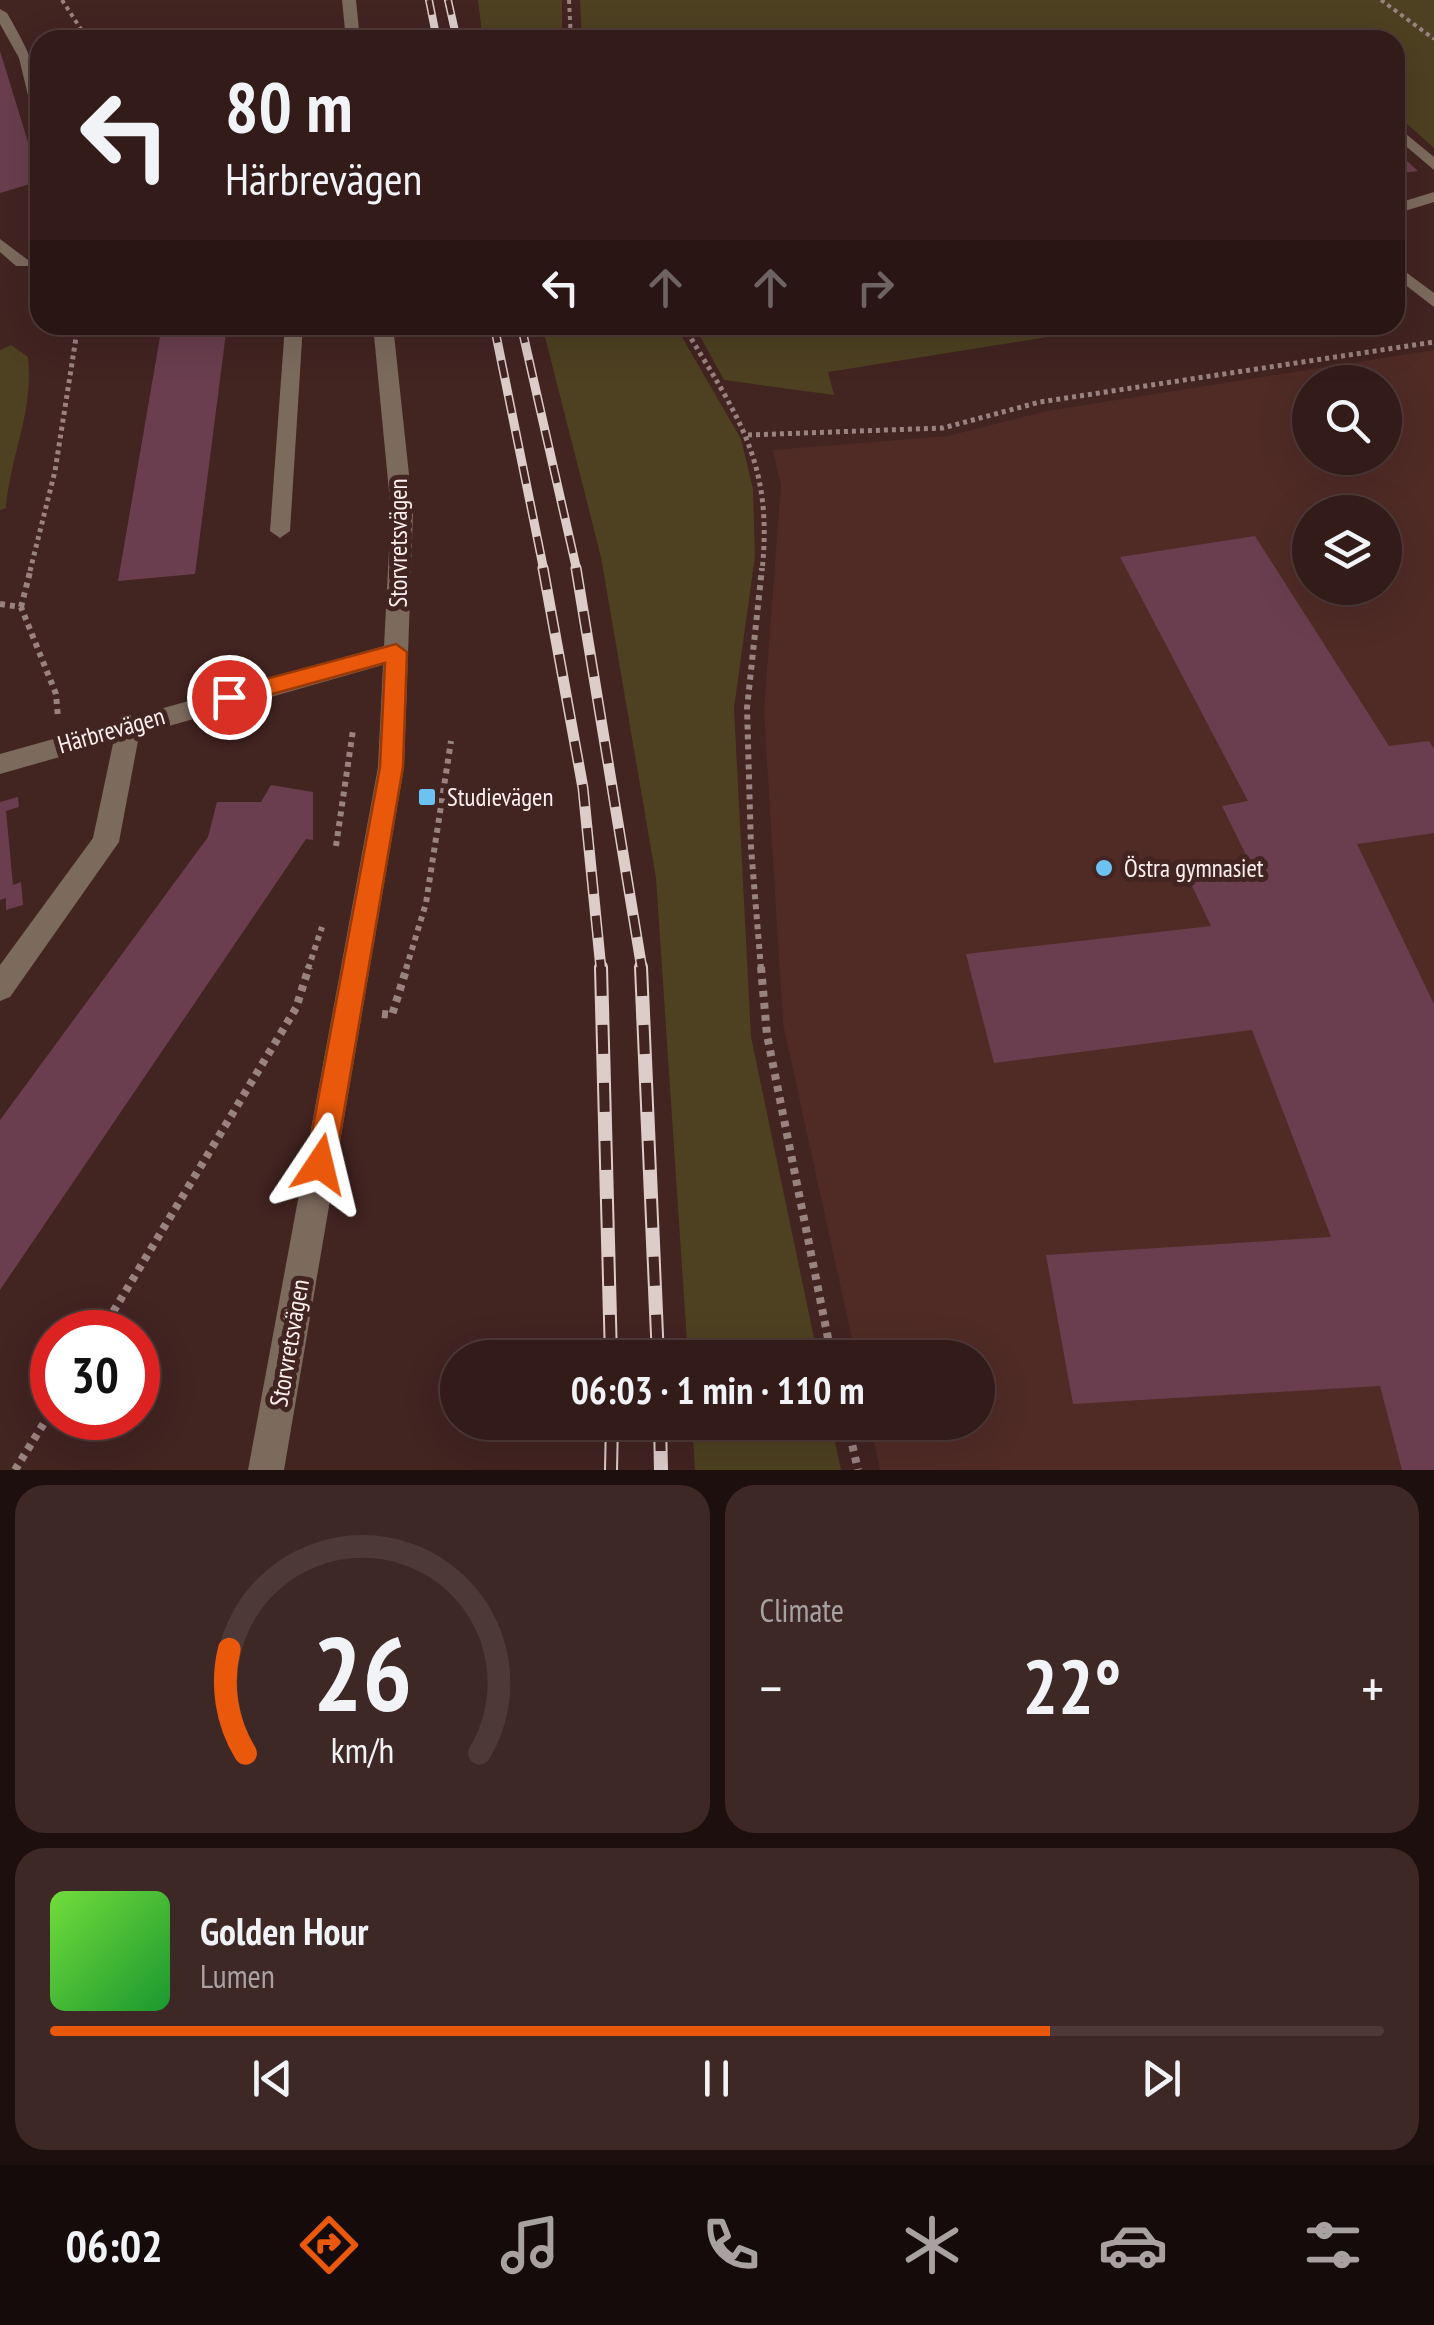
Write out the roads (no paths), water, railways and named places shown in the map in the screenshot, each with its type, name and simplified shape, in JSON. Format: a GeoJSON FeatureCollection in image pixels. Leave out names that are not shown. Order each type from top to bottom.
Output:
{"type":"FeatureCollection","features":[{"type":"Feature","properties":{"kind":"street"},"geometry":{"type":"LineString","coordinates":[[349,0],[352,30]]}},
{"type":"Feature","properties":{"kind":"street","name":"Storvretsvägen"},"geometry":{"type":"LineString","coordinates":[[266,1470],[391,767],[402,512],[384,335]]}},
{"type":"Feature","properties":{"kind":"street","name":"Härbrevägen"},"geometry":{"type":"LineString","coordinates":[[0,764],[60,743],[396,652]]}},
{"type":"Feature","properties":{"kind":"street"},"geometry":{"type":"LineString","coordinates":[[0,988],[106,842],[128,724]]}},
{"type":"Feature","properties":{"kind":"lane"},"geometry":{"type":"LineString","coordinates":[[0,13],[26,58],[30,75]]}},
{"type":"Feature","properties":{"kind":"lane"},"geometry":{"type":"LineString","coordinates":[[1405,137],[1434,165]]}},
{"type":"Feature","properties":{"kind":"lane"},"geometry":{"type":"LineString","coordinates":[[1405,206],[1434,197]]}},
{"type":"Feature","properties":{"kind":"lane"},"geometry":{"type":"LineString","coordinates":[[0,244],[22,263]]}},
{"type":"Feature","properties":{"kind":"lane"},"geometry":{"type":"LineString","coordinates":[[1405,277],[1434,302]]}},
{"type":"Feature","properties":{"kind":"lane"},"geometry":{"type":"LineString","coordinates":[[280,531],[293,335]]}},
{"type":"Feature","properties":{"kind":"railway"},"geometry":{"type":"LineString","coordinates":[[429,0],[435,30]]}},
{"type":"Feature","properties":{"kind":"railway"},"geometry":{"type":"LineString","coordinates":[[448,0],[455,30]]}},
{"type":"Feature","properties":{"kind":"railway"},"geometry":{"type":"LineString","coordinates":[[496,335],[544,571]]}},
{"type":"Feature","properties":{"kind":"railway"},"geometry":{"type":"LineString","coordinates":[[523,335],[577,571]]}},
{"type":"Feature","properties":{"kind":"railway"},"geometry":{"type":"LineString","coordinates":[[543,568],[583,788],[601,969]]}},
{"type":"Feature","properties":{"kind":"railway"},"geometry":{"type":"LineString","coordinates":[[576,568],[642,969]]}},
{"type":"Feature","properties":{"kind":"railway"},"geometry":{"type":"LineString","coordinates":[[601,967],[611,1340]]}},
{"type":"Feature","properties":{"kind":"railway"},"geometry":{"type":"LineString","coordinates":[[641,967],[657,1340]]}},
{"type":"Feature","properties":{"kind":"railway"},"geometry":{"type":"LineString","coordinates":[[611,1470],[612,1440]]}},
{"type":"Feature","properties":{"kind":"railway"},"geometry":{"type":"LineString","coordinates":[[660,1440],[661,1470]]}},
{"type":"Feature","properties":{"kind":"place","name":"Studievägen"},"geometry":{"type":"Point","coordinates":[427,797]}},
{"type":"Feature","properties":{"kind":"place","name":"Östra gymnasiet"},"geometry":{"type":"Point","coordinates":[1104,868]}}]}
